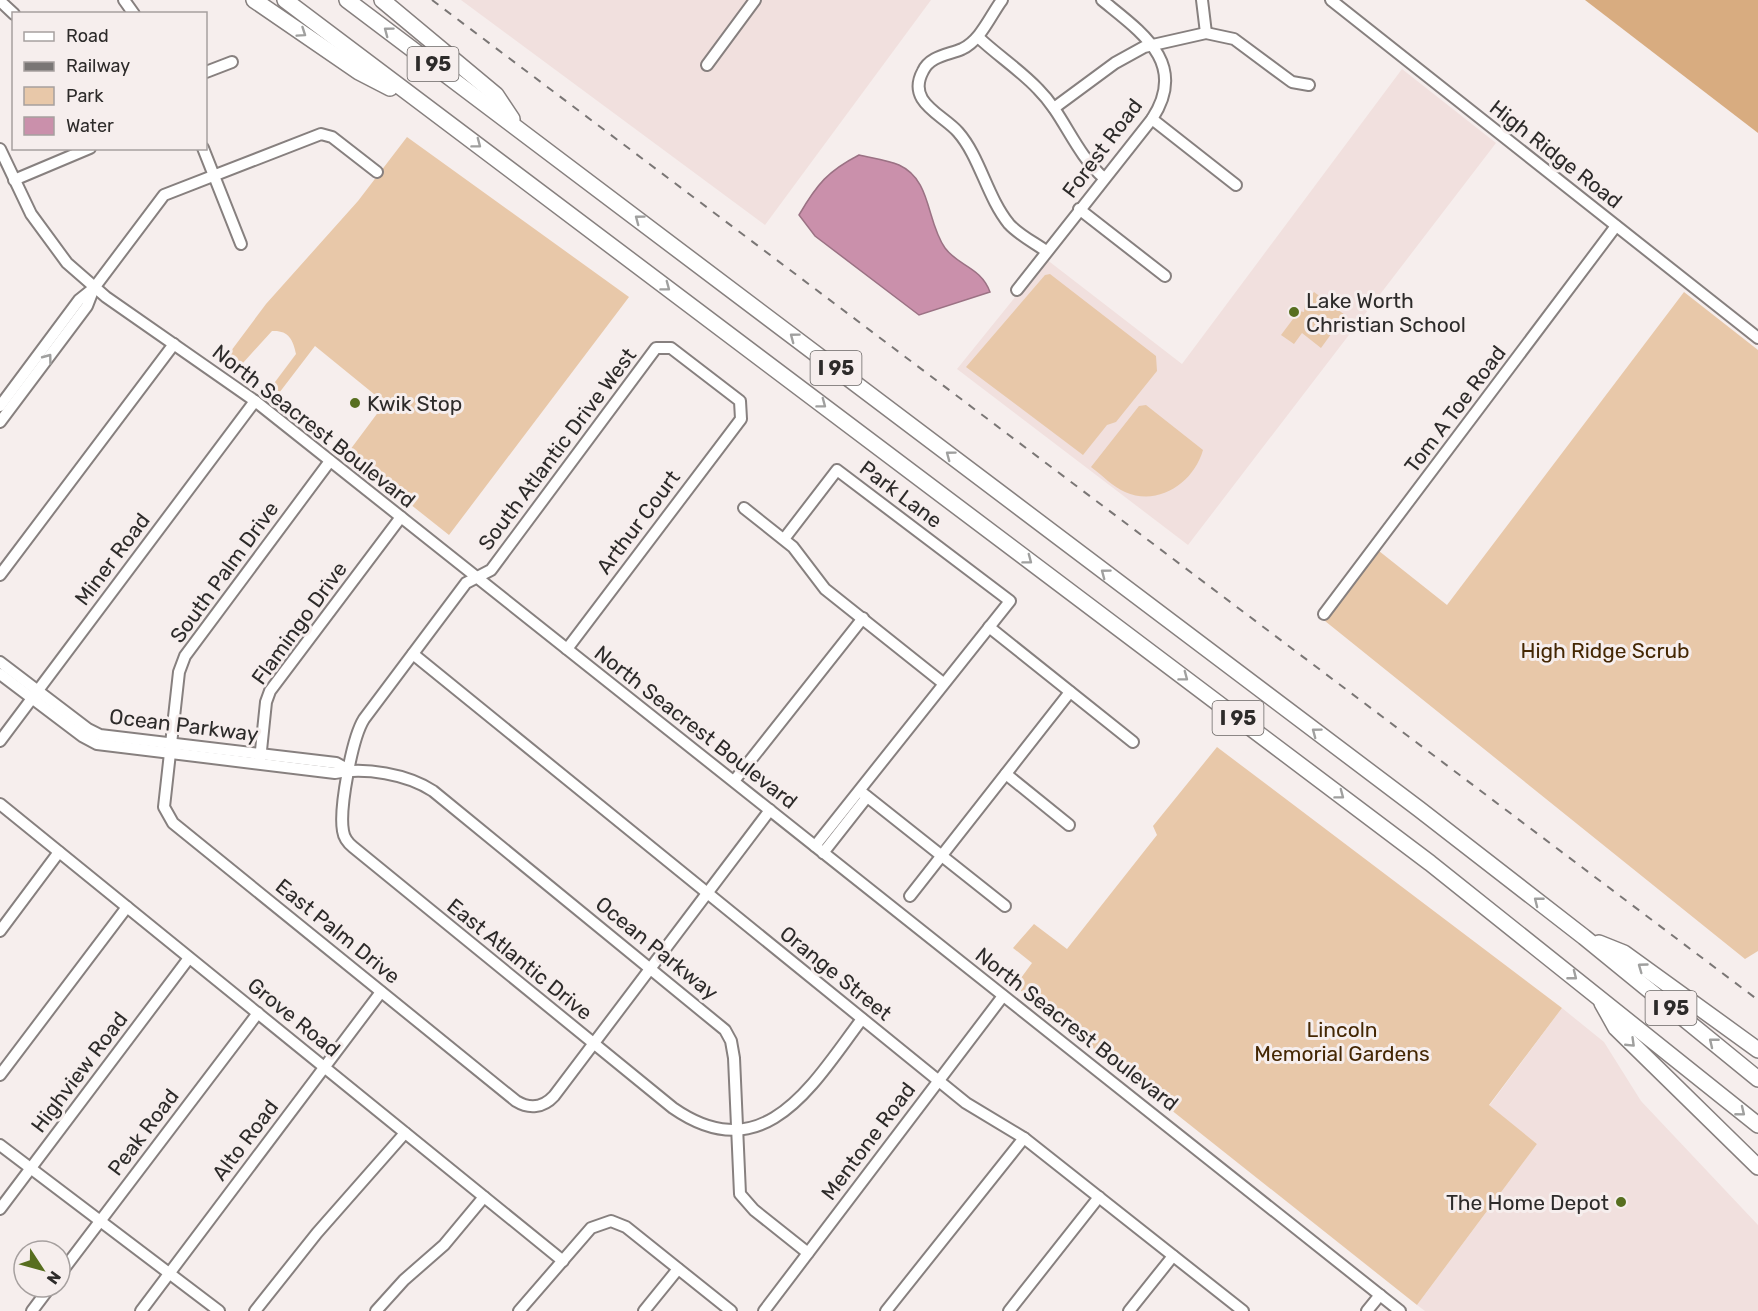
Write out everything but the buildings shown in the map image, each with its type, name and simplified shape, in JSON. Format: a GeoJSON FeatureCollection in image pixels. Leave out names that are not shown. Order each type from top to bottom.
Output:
{"type":"FeatureCollection","features":[{"type":"Feature","properties":{"kind":"highway"},"geometry":{"type":"LineString","coordinates":[[254,0],[358,72],[430,109]]}},
{"type":"Feature","properties":{"kind":"highway","name":"I 95"},"geometry":{"type":"LineString","coordinates":[[285,0],[1421,856],[1758,1125]]}},
{"type":"Feature","properties":{"kind":"highway","name":"I 95"},"geometry":{"type":"LineString","coordinates":[[347,0],[1584,937],[1758,1079]]}},
{"type":"Feature","properties":{"kind":"highway"},"geometry":{"type":"LineString","coordinates":[[382,0],[496,95],[519,129]]}},
{"type":"Feature","properties":{"kind":"highway"},"geometry":{"type":"LineString","coordinates":[[1584,937],[1624,953],[1758,1050]]}},
{"type":"Feature","properties":{"kind":"highway"},"geometry":{"type":"LineString","coordinates":[[1598,996],[1616,1028],[1758,1167]]}},
{"type":"Feature","properties":{"kind":"street"},"geometry":{"type":"LineString","coordinates":[[707,65],[755,0]]}},
{"type":"Feature","properties":{"kind":"street"},"geometry":{"type":"LineString","coordinates":[[1002,0],[978,37],[964,48],[933,60],[923,70],[919,85],[922,99],[932,112],[958,132],[1010,225],[1046,251]]}},
{"type":"Feature","properties":{"kind":"street","name":"Forest Road"},"geometry":{"type":"LineString","coordinates":[[1017,290],[1152,118],[1161,101],[1165,81],[1163,68],[1154,46],[1145,35],[1102,0]]}},
{"type":"Feature","properties":{"kind":"street"},"geometry":{"type":"LineString","coordinates":[[1202,0],[1206,33]]}},
{"type":"Feature","properties":{"kind":"street","name":"High Ridge Road"},"geometry":{"type":"LineString","coordinates":[[1330,0],[1758,338]]}},
{"type":"Feature","properties":{"kind":"street"},"geometry":{"type":"LineString","coordinates":[[0,1],[12,12]]}},
{"type":"Feature","properties":{"kind":"street"},"geometry":{"type":"LineString","coordinates":[[1054,108],[1115,63],[1144,47],[1206,33],[1234,39],[1292,81],[1309,85]]}},
{"type":"Feature","properties":{"kind":"street"},"geometry":{"type":"LineString","coordinates":[[978,37],[1038,88],[1054,108],[1075,146],[1104,178]]}},
{"type":"Feature","properties":{"kind":"street"},"geometry":{"type":"LineString","coordinates":[[207,72],[232,62]]}},
{"type":"Feature","properties":{"kind":"street"},"geometry":{"type":"LineString","coordinates":[[1152,118],[1236,185]]}},
{"type":"Feature","properties":{"kind":"street"},"geometry":{"type":"LineString","coordinates":[[0,422],[4,407],[79,300],[94,288],[160,199],[213,175],[315,135],[327,135],[377,172]]}},
{"type":"Feature","properties":{"kind":"street","name":"North Seacrest Boulevard"},"geometry":{"type":"LineString","coordinates":[[0,149],[31,214],[53,246],[94,288],[255,402],[330,460],[1400,1311]]}},
{"type":"Feature","properties":{"kind":"street"},"geometry":{"type":"LineString","coordinates":[[14,180],[85,150]]}},
{"type":"Feature","properties":{"kind":"street"},"geometry":{"type":"LineString","coordinates":[[204,150],[241,244]]}},
{"type":"Feature","properties":{"kind":"street"},"geometry":{"type":"LineString","coordinates":[[1079,209],[1165,276]]}},
{"type":"Feature","properties":{"kind":"street","name":"Tom A Toe Road"},"geometry":{"type":"LineString","coordinates":[[1324,614],[1616,226]]}},
{"type":"Feature","properties":{"kind":"street"},"geometry":{"type":"LineString","coordinates":[[0,575],[174,344]]}},
{"type":"Feature","properties":{"kind":"street","name":"South Atlantic Drive West"},"geometry":{"type":"LineString","coordinates":[[477,578],[491,570],[656,348],[671,348],[740,401],[741,418]]}},
{"type":"Feature","properties":{"kind":"street","name":"Miner Road"},"geometry":{"type":"LineString","coordinates":[[0,741],[255,402]]}},
{"type":"Feature","properties":{"kind":"street","name":"Arthur Court"},"geometry":{"type":"LineString","coordinates":[[567,649],[741,418]]}},
{"type":"Feature","properties":{"kind":"street","name":"South Palm Drive"},"geometry":{"type":"LineString","coordinates":[[170,748],[179,672],[185,656],[330,460]]}},
{"type":"Feature","properties":{"kind":"street","name":"Park Lane"},"geometry":{"type":"LineString","coordinates":[[784,539],[837,470],[1010,601],[989,627]]}},
{"type":"Feature","properties":{"kind":"street"},"geometry":{"type":"LineString","coordinates":[[744,508],[784,539],[801,556],[825,589],[943,683]]}},
{"type":"Feature","properties":{"kind":"street","name":"Flamingo Drive"},"geometry":{"type":"LineString","coordinates":[[260,759],[266,702],[270,691],[401,517]]}},
{"type":"Feature","properties":{"kind":"street","name":"East Atlantic Drive"},"geometry":{"type":"LineString","coordinates":[[477,578],[466,583],[360,726],[353,740],[343,826],[348,843],[684,1115],[708,1126],[737,1128],[767,1122],[795,1105],[862,1019]]}},
{"type":"Feature","properties":{"kind":"street"},"geometry":{"type":"LineString","coordinates":[[734,781],[863,618]]}},
{"type":"Feature","properties":{"kind":"street"},"geometry":{"type":"LineString","coordinates":[[819,849],[863,794],[943,683],[989,627],[1133,742]]}},
{"type":"Feature","properties":{"kind":"street","name":"Orange Street"},"geometry":{"type":"LineString","coordinates":[[413,654],[939,1081],[977,1110],[1024,1138],[1243,1311]]}},
{"type":"Feature","properties":{"kind":"street","name":"Ocean Parkway"},"geometry":{"type":"LineString","coordinates":[[0,662],[92,742],[170,748],[260,759],[336,764],[349,770],[403,777],[419,782],[718,1023],[729,1036],[734,1058],[740,1194],[754,1210],[808,1253]]}},
{"type":"Feature","properties":{"kind":"street","name":"Ocean Parkway"},"geometry":{"type":"LineString","coordinates":[[0,674],[36,693]]}},
{"type":"Feature","properties":{"kind":"street"},"geometry":{"type":"LineString","coordinates":[[910,896],[1070,692]]}},
{"type":"Feature","properties":{"kind":"street","name":"East Palm Drive"},"geometry":{"type":"LineString","coordinates":[[170,748],[163,801],[169,819],[516,1101],[527,1106],[539,1106],[554,1096],[594,1043]]}},
{"type":"Feature","properties":{"kind":"street"},"geometry":{"type":"LineString","coordinates":[[1006,774],[1069,825]]}},
{"type":"Feature","properties":{"kind":"street"},"geometry":{"type":"LineString","coordinates":[[863,794],[1005,906]]}},
{"type":"Feature","properties":{"kind":"street","name":"Grove Road"},"geometry":{"type":"LineString","coordinates":[[0,804],[563,1261]]}},
{"type":"Feature","properties":{"kind":"street"},"geometry":{"type":"LineString","coordinates":[[594,1043],[770,810]]}},
{"type":"Feature","properties":{"kind":"street"},"geometry":{"type":"LineString","coordinates":[[0,931],[59,852]]}},
{"type":"Feature","properties":{"kind":"street"},"geometry":{"type":"LineString","coordinates":[[0,1075],[127,907]]}},
{"type":"Feature","properties":{"kind":"street","name":"Highview Road"},"geometry":{"type":"LineString","coordinates":[[0,1209],[189,958]]}},
{"type":"Feature","properties":{"kind":"street","name":"Alto Road"},"geometry":{"type":"LineString","coordinates":[[141,1311],[381,992]]}},
{"type":"Feature","properties":{"kind":"street","name":"Mentone Road"},"geometry":{"type":"LineString","coordinates":[[764,1311],[1003,996]]}},
{"type":"Feature","properties":{"kind":"street","name":"Peak Road"},"geometry":{"type":"LineString","coordinates":[[72,1258],[258,1013]]}},
{"type":"Feature","properties":{"kind":"street"},"geometry":{"type":"LineString","coordinates":[[255,1311],[317,1233],[405,1133]]}},
{"type":"Feature","properties":{"kind":"street"},"geometry":{"type":"LineString","coordinates":[[886,1311],[1024,1138]]}},
{"type":"Feature","properties":{"kind":"street"},"geometry":{"type":"LineString","coordinates":[[0,1145],[219,1311]]}},
{"type":"Feature","properties":{"kind":"street"},"geometry":{"type":"LineString","coordinates":[[376,1311],[404,1280],[444,1245],[484,1197]]}},
{"type":"Feature","properties":{"kind":"street"},"geometry":{"type":"LineString","coordinates":[[1009,1311],[1099,1197]]}},
{"type":"Feature","properties":{"kind":"street"},"geometry":{"type":"LineString","coordinates":[[519,1311],[591,1228],[600,1222],[611,1221],[622,1224],[731,1311]]}},
{"type":"Feature","properties":{"kind":"street"},"geometry":{"type":"LineString","coordinates":[[1129,1311],[1173,1256]]}},
{"type":"Feature","properties":{"kind":"street"},"geometry":{"type":"LineString","coordinates":[[644,1311],[678,1269]]}},
{"type":"Feature","properties":{"kind":"street"},"geometry":{"type":"LineString","coordinates":[[1367,1311],[1380,1295]]}},
{"type":"Feature","properties":{"kind":"shaded area"},"geometry":{"type":"Polygon","coordinates":[[[461,0],[931,0],[765,225],[461,0]]]}},
{"type":"Feature","properties":{"kind":"shaded area"},"geometry":{"type":"Polygon","coordinates":[[[1585,0],[1758,0],[1758,133],[1585,0]]]}},
{"type":"Feature","properties":{"kind":"shaded area","name":"Lake Worth Christian School"},"geometry":{"type":"Polygon","coordinates":[[[1402,69],[1496,143],[1188,545],[957,369],[1046,259],[1182,364],[1402,69]]]}},
{"type":"Feature","properties":{"kind":"shaded area"},"geometry":{"type":"Polygon","coordinates":[[[1562,1008],[1604,1042],[1641,1101],[1758,1225],[1758,1311],[1425,1311],[1417,1305],[1537,1144],[1489,1106],[1562,1008]]]}},
{"type":"Feature","properties":{"kind":"green space"},"geometry":{"type":"Polygon","coordinates":[[[407,137],[629,297],[449,535],[347,454],[385,403],[315,346],[276,397],[272,386],[296,354],[289,336],[282,332],[272,331],[242,364],[236,367],[225,359],[266,304],[358,201],[407,137]]]}},
{"type":"Feature","properties":{"kind":"green space"},"geometry":{"type":"Polygon","coordinates":[[[1050,274],[1156,356],[1157,371],[1116,422],[1107,425],[1083,455],[966,367],[1045,275],[1050,274]]]}},
{"type":"Feature","properties":{"kind":"green space"},"geometry":{"type":"Polygon","coordinates":[[[1314,292],[1345,315],[1321,348],[1302,333],[1294,344],[1281,335],[1299,311],[1304,312],[1305,303],[1314,292]]]}},
{"type":"Feature","properties":{"kind":"green space","name":"High Ridge Scrub"},"geometry":{"type":"Polygon","coordinates":[[[1684,292],[1758,350],[1758,951],[1745,959],[1325,621],[1379,551],[1447,605],[1684,292]]]}},
{"type":"Feature","properties":{"kind":"green space"},"geometry":{"type":"Polygon","coordinates":[[[1146,405],[1203,450],[1192,472],[1173,489],[1162,494],[1138,496],[1121,490],[1091,467],[1139,406],[1146,405]]]}},
{"type":"Feature","properties":{"kind":"green space","name":"Lincoln Memorial Gardens"},"geometry":{"type":"Polygon","coordinates":[[[1217,747],[1562,1008],[1489,1105],[1537,1144],[1417,1305],[1015,986],[1032,963],[1013,948],[1034,924],[1067,949],[1157,835],[1153,826],[1217,747]]]}},
{"type":"Feature","properties":{"kind":"water"},"geometry":{"type":"Polygon","coordinates":[[[859,155],[895,163],[910,172],[923,191],[934,226],[945,248],[981,277],[990,292],[919,315],[815,236],[799,215],[824,179],[859,155]]]}},
{"type":"Feature","properties":{"kind":"railway"},"geometry":{"type":"LineString","coordinates":[[432,0],[1758,1000]]}},
{"type":"Feature","properties":{"kind":"place","name":"Lake Worth Christian School"},"geometry":{"type":"Point","coordinates":[1294,312]}},
{"type":"Feature","properties":{"kind":"place","name":"Kwik Stop"},"geometry":{"type":"Point","coordinates":[355,403]}},
{"type":"Feature","properties":{"kind":"place","name":"The Home Depot"},"geometry":{"type":"Point","coordinates":[1621,1202]}}]}
